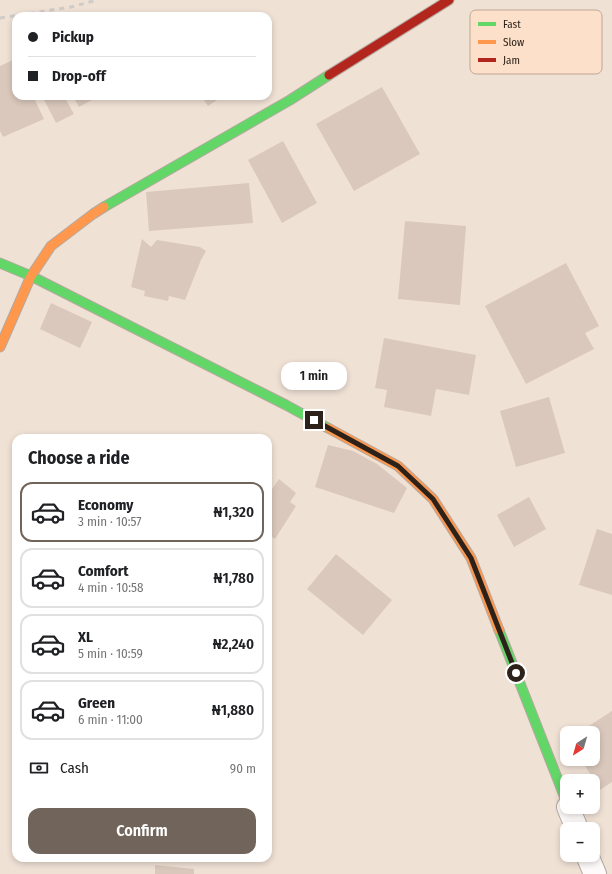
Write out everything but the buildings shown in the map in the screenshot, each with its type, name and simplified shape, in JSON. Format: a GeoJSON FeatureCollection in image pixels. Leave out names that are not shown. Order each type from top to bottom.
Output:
{"type":"FeatureCollection","features":[{"type":"Feature","properties":{"kind":"street"},"geometry":{"type":"LineString","coordinates":[[0,346],[31,276],[51,246],[93,214],[290,100],[449,0]]}},
{"type":"Feature","properties":{"kind":"street"},"geometry":{"type":"LineString","coordinates":[[0,263],[31,276],[286,405],[398,466],[433,499],[471,558],[560,785]]}},
{"type":"Feature","properties":{"kind":"street"},"geometry":{"type":"LineString","coordinates":[[590,862],[595,874]]}},
{"type":"Feature","properties":{"kind":"railway"},"geometry":{"type":"LineString","coordinates":[[39,12],[71,7],[97,0]]}},
{"type":"Feature","properties":{"kind":"railway"},"geometry":{"type":"LineString","coordinates":[[0,18],[12,16]]}},
{"type":"Feature","properties":{"kind":"traffic: fast"},"geometry":{"type":"LineString","coordinates":[[104,207],[290,100],[329,75]]}},
{"type":"Feature","properties":{"kind":"traffic: fast"},"geometry":{"type":"LineString","coordinates":[[0,263],[31,276],[286,405],[328,428]]}},
{"type":"Feature","properties":{"kind":"traffic: fast"},"geometry":{"type":"LineString","coordinates":[[499,630],[560,785]]}},
{"type":"Feature","properties":{"kind":"traffic: slow"},"geometry":{"type":"LineString","coordinates":[[0,347],[31,276],[51,246],[104,207]]}},
{"type":"Feature","properties":{"kind":"traffic: slow"},"geometry":{"type":"LineString","coordinates":[[328,428],[398,466],[433,499],[471,558],[499,630]]}},
{"type":"Feature","properties":{"kind":"traffic: jam"},"geometry":{"type":"LineString","coordinates":[[329,75],[449,0]]}},
{"type":"Feature","properties":{"kind":"route"},"geometry":{"type":"LineString","coordinates":[[314,420],[398,466],[433,499],[471,558],[516,673]]}}]}
